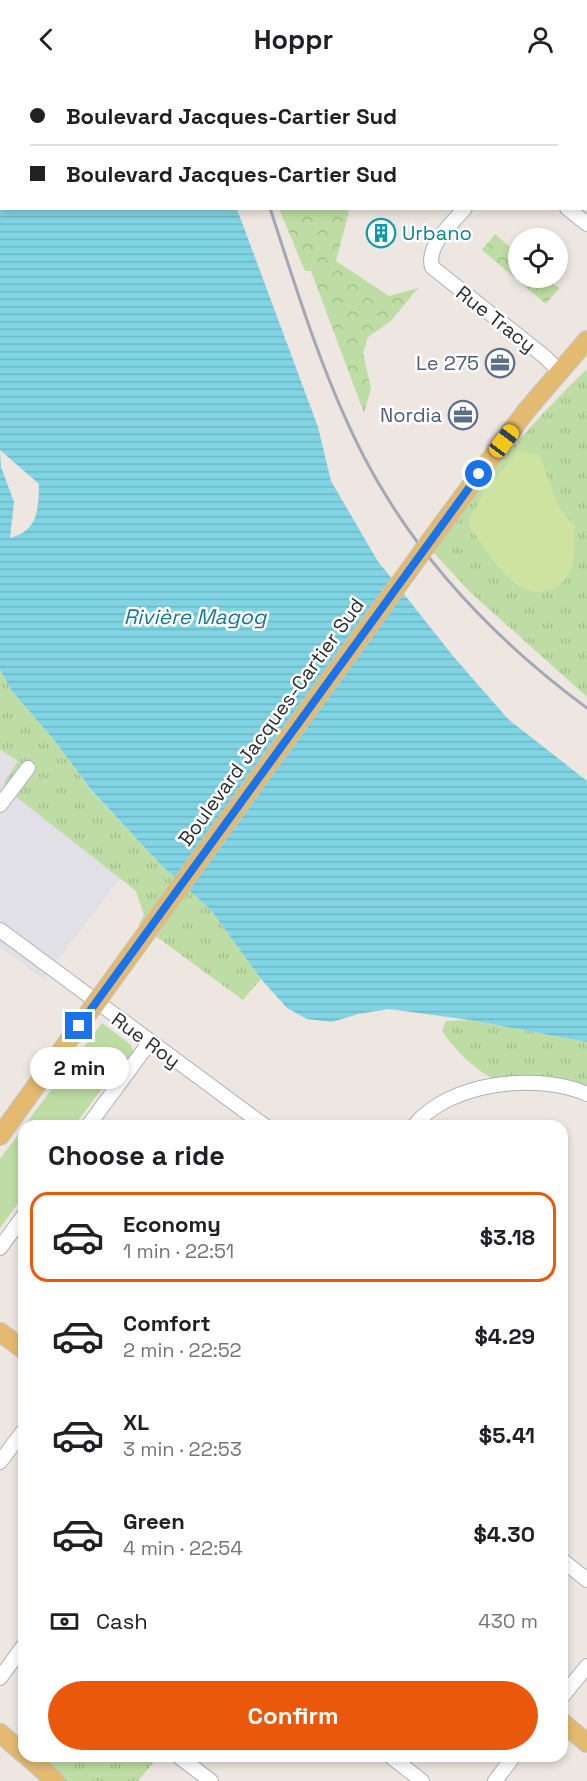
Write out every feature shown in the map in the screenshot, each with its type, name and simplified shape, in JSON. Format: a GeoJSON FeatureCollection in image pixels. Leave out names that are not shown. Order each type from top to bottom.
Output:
{"type":"FeatureCollection","features":[{"type":"Feature","properties":{"kind":"main road","name":"Boulevard Jacques-Cartier Sud"},"geometry":{"type":"LineString","coordinates":[[0,1136],[438,530],[516,425],[587,340]]}},
{"type":"Feature","properties":{"kind":"main road"},"geometry":{"type":"LineString","coordinates":[[0,1332],[18,1346]]}},
{"type":"Feature","properties":{"kind":"main road"},"geometry":{"type":"LineString","coordinates":[[568,1727],[587,1743]]}},
{"type":"Feature","properties":{"kind":"main road"},"geometry":{"type":"LineString","coordinates":[[0,1733],[18,1748]]}},
{"type":"Feature","properties":{"kind":"main road"},"geometry":{"type":"LineString","coordinates":[[34,1762],[55,1781]]}},
{"type":"Feature","properties":{"kind":"street","name":"Rue Tracy"},"geometry":{"type":"LineString","coordinates":[[463,210],[435,245],[430,259],[432,267],[545,357],[560,372]]}},
{"type":"Feature","properties":{"kind":"street"},"geometry":{"type":"LineString","coordinates":[[570,210],[587,224]]}},
{"type":"Feature","properties":{"kind":"street"},"geometry":{"type":"LineString","coordinates":[[0,805],[28,768]]}},
{"type":"Feature","properties":{"kind":"street","name":"Rue Roy"},"geometry":{"type":"LineString","coordinates":[[0,930],[251,1120]]}},
{"type":"Feature","properties":{"kind":"street"},"geometry":{"type":"LineString","coordinates":[[92,1120],[150,1042]]}},
{"type":"Feature","properties":{"kind":"street"},"geometry":{"type":"LineString","coordinates":[[418,1120],[438,1103],[466,1092],[505,1084],[538,1083],[564,1086],[587,1094]]}},
{"type":"Feature","properties":{"kind":"street"},"geometry":{"type":"LineString","coordinates":[[0,1248],[18,1223]]}},
{"type":"Feature","properties":{"kind":"street"},"geometry":{"type":"LineString","coordinates":[[0,1462],[18,1438]]}},
{"type":"Feature","properties":{"kind":"street"},"geometry":{"type":"LineString","coordinates":[[568,1565],[587,1580]]}},
{"type":"Feature","properties":{"kind":"street"},"geometry":{"type":"LineString","coordinates":[[0,1678],[18,1653]]}},
{"type":"Feature","properties":{"kind":"street"},"geometry":{"type":"LineString","coordinates":[[568,1690],[587,1666]]}},
{"type":"Feature","properties":{"kind":"street"},"geometry":{"type":"LineString","coordinates":[[186,1762],[211,1781]]}},
{"type":"Feature","properties":{"kind":"street"},"geometry":{"type":"LineString","coordinates":[[398,1762],[422,1781]]}},
{"type":"Feature","properties":{"kind":"street"},"geometry":{"type":"LineString","coordinates":[[495,1781],[509,1762]]}},
{"type":"Feature","properties":{"kind":"shaded area"},"geometry":{"type":"Polygon","coordinates":[[[0,750],[28,768],[10,792],[121,877],[43,979],[0,947],[0,750]]]}},
{"type":"Feature","properties":{"kind":"green space"},"geometry":{"type":"Polygon","coordinates":[[[279,210],[347,210],[349,212],[336,261],[389,296],[418,288],[391,321],[368,337],[363,353],[371,388],[364,413],[311,271],[305,271],[279,210]]]}},
{"type":"Feature","properties":{"kind":"green space"},"geometry":{"type":"Polygon","coordinates":[[[495,234],[508,245],[508,272],[482,250],[495,234]]]}},
{"type":"Feature","properties":{"kind":"green space"},"geometry":{"type":"Polygon","coordinates":[[[527,288],[559,288],[546,304],[527,288]]]}},
{"type":"Feature","properties":{"kind":"green space"},"geometry":{"type":"Polygon","coordinates":[[[587,369],[587,697],[470,592],[433,552],[506,456],[587,369]]]}},
{"type":"Feature","properties":{"kind":"green space"},"geometry":{"type":"Polygon","coordinates":[[[518,451],[538,454],[556,501],[575,525],[571,571],[564,581],[549,590],[536,591],[524,588],[513,581],[494,561],[470,527],[469,519],[485,491],[518,451]]]}},
{"type":"Feature","properties":{"kind":"green space"},"geometry":{"type":"Polygon","coordinates":[[[0,670],[12,691],[54,740],[92,792],[161,865],[211,910],[261,979],[243,1000],[139,924],[144,915],[136,891],[10,792],[11,789],[4,783],[18,761],[0,750],[0,670]]]}},
{"type":"Feature","properties":{"kind":"green space"},"geometry":{"type":"Polygon","coordinates":[[[470,1020],[587,1042],[587,1094],[511,1086],[495,1080],[461,1054],[442,1031],[446,1021],[470,1020]]]}},
{"type":"Feature","properties":{"kind":"green space"},"geometry":{"type":"Polygon","coordinates":[[[102,1023],[131,1045],[134,1055],[123,1070],[113,1074],[78,1120],[29,1120],[102,1023]]]}},
{"type":"Feature","properties":{"kind":"green space"},"geometry":{"type":"Polygon","coordinates":[[[18,1135],[18,1203],[0,1228],[0,1159],[18,1135]]]}},
{"type":"Feature","properties":{"kind":"green space"},"geometry":{"type":"Polygon","coordinates":[[[33,1762],[154,1762],[138,1781],[55,1781],[33,1762]]]}},
{"type":"Feature","properties":{"kind":"water","name":"Rivière Magog"},"geometry":{"type":"Polygon","coordinates":[[[0,210],[237,210],[318,427],[331,481],[377,560],[453,656],[508,719],[587,781],[587,1042],[470,1020],[389,1009],[358,1014],[332,1022],[307,1019],[287,1008],[261,979],[211,910],[161,865],[92,791],[54,740],[12,691],[0,670],[0,451],[1,467],[14,502],[10,538],[27,530],[32,524],[37,510],[39,484],[0,450],[0,210]]]}},
{"type":"Feature","properties":{"kind":"railway"},"geometry":{"type":"LineString","coordinates":[[271,210],[335,395],[384,493],[407,528],[460,595],[521,654],[587,708]]}},
{"type":"Feature","properties":{"kind":"place","name":"Urbano"},"geometry":{"type":"Point","coordinates":[381,233]}},
{"type":"Feature","properties":{"kind":"place","name":"Le 275"},"geometry":{"type":"Point","coordinates":[500,363]}},
{"type":"Feature","properties":{"kind":"place","name":"Nordia"},"geometry":{"type":"Point","coordinates":[463,415]}},
{"type":"Feature","properties":{"kind":"route"},"geometry":{"type":"LineString","coordinates":[[79,1026],[479,474]]}}]}
